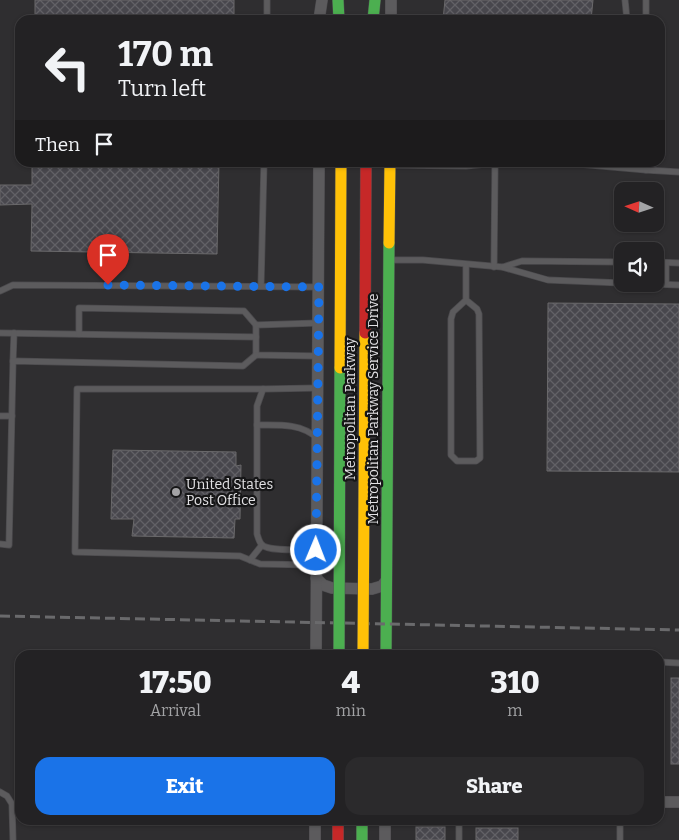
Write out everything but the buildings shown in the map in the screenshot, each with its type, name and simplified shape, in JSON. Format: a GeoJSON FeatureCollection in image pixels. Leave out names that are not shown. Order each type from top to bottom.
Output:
{"type":"FeatureCollection","features":[{"type":"Feature","properties":{"kind":"main road"},"geometry":{"type":"LineString","coordinates":[[338,0],[339,15]]}},
{"type":"Feature","properties":{"kind":"main road"},"geometry":{"type":"LineString","coordinates":[[374,15],[375,0]]}},
{"type":"Feature","properties":{"kind":"main road","name":"Metropolitan Parkway"},"geometry":{"type":"LineString","coordinates":[[339,650],[341,167]]}},
{"type":"Feature","properties":{"kind":"main road","name":"Metropolitan Parkway"},"geometry":{"type":"LineString","coordinates":[[363,650],[366,167]]}},
{"type":"Feature","properties":{"kind":"main road","name":"Metropolitan Parkway Service Drive"},"geometry":{"type":"LineString","coordinates":[[386,650],[390,167]]}},
{"type":"Feature","properties":{"kind":"main road"},"geometry":{"type":"LineString","coordinates":[[338,825],[338,840]]}},
{"type":"Feature","properties":{"kind":"main road"},"geometry":{"type":"LineString","coordinates":[[362,825],[362,840]]}},
{"type":"Feature","properties":{"kind":"street"},"geometry":{"type":"LineString","coordinates":[[320,15],[322,0]]}},
{"type":"Feature","properties":{"kind":"street"},"geometry":{"type":"LineString","coordinates":[[391,0],[391,15]]}},
{"type":"Feature","properties":{"kind":"street"},"geometry":{"type":"LineString","coordinates":[[316,650],[319,167]]}},
{"type":"Feature","properties":{"kind":"street"},"geometry":{"type":"LineString","coordinates":[[316,578],[323,585],[332,588],[372,589],[382,586],[386,581]]}},
{"type":"Feature","properties":{"kind":"street"},"geometry":{"type":"LineString","coordinates":[[664,802],[679,802]]}},
{"type":"Feature","properties":{"kind":"street"},"geometry":{"type":"LineString","coordinates":[[315,825],[315,840]]}},
{"type":"Feature","properties":{"kind":"street"},"geometry":{"type":"LineString","coordinates":[[385,825],[385,840]]}},
{"type":"Feature","properties":{"kind":"lane"},"geometry":{"type":"LineString","coordinates":[[267,0],[267,15]]}},
{"type":"Feature","properties":{"kind":"lane"},"geometry":{"type":"LineString","coordinates":[[626,0],[627,15]]}},
{"type":"Feature","properties":{"kind":"lane"},"geometry":{"type":"LineString","coordinates":[[646,0],[646,15]]}},
{"type":"Feature","properties":{"kind":"lane"},"geometry":{"type":"LineString","coordinates":[[261,285],[264,167]]}},
{"type":"Feature","properties":{"kind":"lane"},"geometry":{"type":"LineString","coordinates":[[494,267],[495,167]]}},
{"type":"Feature","properties":{"kind":"lane"},"geometry":{"type":"LineString","coordinates":[[625,167],[679,172]]}},
{"type":"Feature","properties":{"kind":"lane"},"geometry":{"type":"LineString","coordinates":[[389,260],[423,260],[502,267],[548,280],[614,283]]}},
{"type":"Feature","properties":{"kind":"lane"},"geometry":{"type":"LineString","coordinates":[[502,267],[522,261],[614,262]]}},
{"type":"Feature","properties":{"kind":"lane"},"geometry":{"type":"LineString","coordinates":[[679,263],[666,262],[666,284],[679,284]]}},
{"type":"Feature","properties":{"kind":"lane"},"geometry":{"type":"LineString","coordinates":[[466,265],[466,300],[453,312],[451,319],[450,455],[457,461],[476,461],[480,458],[479,314],[477,309],[466,300]]}},
{"type":"Feature","properties":{"kind":"lane"},"geometry":{"type":"LineString","coordinates":[[0,291],[13,285],[261,285],[319,287]]}},
{"type":"Feature","properties":{"kind":"lane"},"geometry":{"type":"LineString","coordinates":[[79,334],[79,308],[244,311],[256,325],[256,356]]}},
{"type":"Feature","properties":{"kind":"lane"},"geometry":{"type":"LineString","coordinates":[[256,325],[318,323]]}},
{"type":"Feature","properties":{"kind":"lane"},"geometry":{"type":"LineString","coordinates":[[0,333],[256,336]]}},
{"type":"Feature","properties":{"kind":"lane"},"geometry":{"type":"LineString","coordinates":[[0,544],[9,545],[14,333]]}},
{"type":"Feature","properties":{"kind":"lane"},"geometry":{"type":"LineString","coordinates":[[13,361],[243,366],[256,356],[318,356]]}},
{"type":"Feature","properties":{"kind":"lane"},"geometry":{"type":"LineString","coordinates":[[316,565],[260,564],[240,556],[75,552],[77,389],[318,388]]}},
{"type":"Feature","properties":{"kind":"lane"},"geometry":{"type":"LineString","coordinates":[[263,389],[258,406],[257,534],[262,545],[269,549],[316,550]]}},
{"type":"Feature","properties":{"kind":"lane"},"geometry":{"type":"LineString","coordinates":[[0,416],[12,416]]}},
{"type":"Feature","properties":{"kind":"lane"},"geometry":{"type":"LineString","coordinates":[[258,425],[281,425],[302,428],[317,439]]}},
{"type":"Feature","properties":{"kind":"lane"},"geometry":{"type":"LineString","coordinates":[[250,560],[262,545]]}},
{"type":"Feature","properties":{"kind":"lane"},"geometry":{"type":"LineString","coordinates":[[664,662],[679,663]]}},
{"type":"Feature","properties":{"kind":"lane"},"geometry":{"type":"LineString","coordinates":[[0,792],[7,796],[12,804],[13,840]]}},
{"type":"Feature","properties":{"kind":"lane"},"geometry":{"type":"LineString","coordinates":[[459,825],[459,840]]}},
{"type":"Feature","properties":{"kind":"lane"},"geometry":{"type":"LineString","coordinates":[[620,825],[620,840]]}},
{"type":"Feature","properties":{"kind":"railway"},"geometry":{"type":"LineString","coordinates":[[0,616],[679,630]]}},
{"type":"Feature","properties":{"kind":"traffic: fast"},"geometry":{"type":"LineString","coordinates":[[338,0],[339,15]]}},
{"type":"Feature","properties":{"kind":"traffic: fast"},"geometry":{"type":"LineString","coordinates":[[374,15],[375,0]]}},
{"type":"Feature","properties":{"kind":"traffic: fast"},"geometry":{"type":"LineString","coordinates":[[386,650],[389,243]]}},
{"type":"Feature","properties":{"kind":"traffic: fast"},"geometry":{"type":"LineString","coordinates":[[339,650],[340,368]]}},
{"type":"Feature","properties":{"kind":"traffic: fast"},"geometry":{"type":"LineString","coordinates":[[362,825],[362,840]]}},
{"type":"Feature","properties":{"kind":"traffic: slow"},"geometry":{"type":"LineString","coordinates":[[340,368],[341,167]]}},
{"type":"Feature","properties":{"kind":"traffic: slow"},"geometry":{"type":"LineString","coordinates":[[389,243],[390,167]]}},
{"type":"Feature","properties":{"kind":"traffic: slow"},"geometry":{"type":"LineString","coordinates":[[363,650],[365,333]]}},
{"type":"Feature","properties":{"kind":"traffic: jam"},"geometry":{"type":"LineString","coordinates":[[365,333],[366,167]]}},
{"type":"Feature","properties":{"kind":"traffic: jam"},"geometry":{"type":"LineString","coordinates":[[338,825],[338,840]]}},
{"type":"Feature","properties":{"kind":"place","name":"United States Post Office"},"geometry":{"type":"Point","coordinates":[176,492]}},
{"type":"Feature","properties":{"kind":"route"},"geometry":{"type":"LineString","coordinates":[[108,285],[319,287],[316,550]]}}]}
